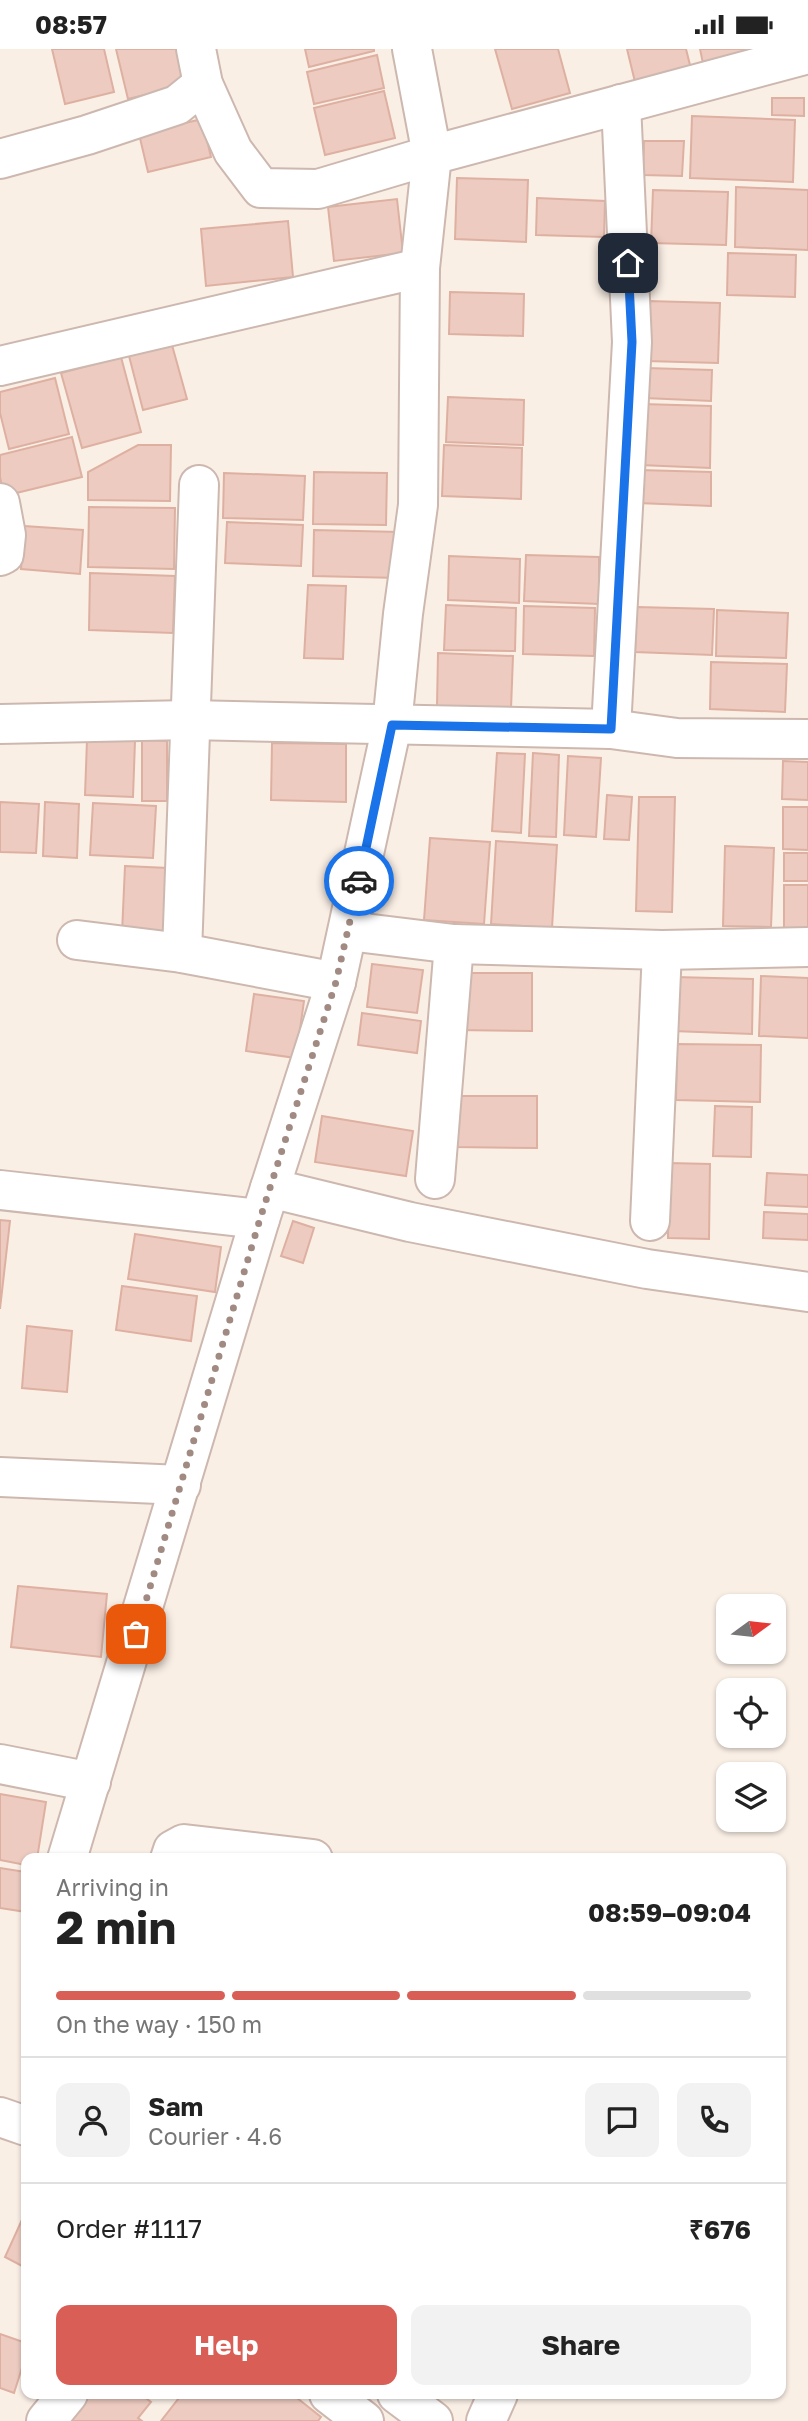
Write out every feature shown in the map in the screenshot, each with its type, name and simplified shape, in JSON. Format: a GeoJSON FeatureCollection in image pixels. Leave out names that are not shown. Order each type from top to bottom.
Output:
{"type":"FeatureCollection","features":[{"type":"Feature","properties":{"kind":"street"},"geometry":{"type":"LineString","coordinates":[[69,1853],[265,1204],[336,982],[392,725],[403,614],[418,505],[420,268],[432,155],[412,49]]}},
{"type":"Feature","properties":{"kind":"street"},"geometry":{"type":"LineString","coordinates":[[200,67],[233,151],[261,187],[318,188],[808,54]]}},
{"type":"Feature","properties":{"kind":"street"},"geometry":{"type":"LineString","coordinates":[[0,159],[87,135],[177,105],[200,67]]}},
{"type":"Feature","properties":{"kind":"street"},"geometry":{"type":"LineString","coordinates":[[611,729],[632,342],[621,104]]}},
{"type":"Feature","properties":{"kind":"street"},"geometry":{"type":"LineString","coordinates":[[0,366],[420,268]]}},
{"type":"Feature","properties":{"kind":"street"},"geometry":{"type":"LineString","coordinates":[[182,953],[199,485]]}},
{"type":"Feature","properties":{"kind":"street"},"geometry":{"type":"LineString","coordinates":[[0,503],[6,535],[5,554],[0,557]]}},
{"type":"Feature","properties":{"kind":"street"},"geometry":{"type":"LineString","coordinates":[[0,724],[189,720],[611,729],[677,738],[808,739]]}},
{"type":"Feature","properties":{"kind":"street"},"geometry":{"type":"LineString","coordinates":[[348,931],[454,944],[662,950],[808,947]]}},
{"type":"Feature","properties":{"kind":"street"},"geometry":{"type":"LineString","coordinates":[[77,940],[182,953],[336,982]]}},
{"type":"Feature","properties":{"kind":"street"},"geometry":{"type":"LineString","coordinates":[[435,1179],[454,944]]}},
{"type":"Feature","properties":{"kind":"street"},"geometry":{"type":"LineString","coordinates":[[650,1221],[662,950]]}},
{"type":"Feature","properties":{"kind":"street"},"geometry":{"type":"LineString","coordinates":[[0,1190],[265,1204],[410,1222],[633,1266],[808,1292]]}},
{"type":"Feature","properties":{"kind":"street"},"geometry":{"type":"LineString","coordinates":[[0,1477],[181,1486]]}},
{"type":"Feature","properties":{"kind":"street"},"geometry":{"type":"LineString","coordinates":[[0,1764],[91,1782]]}},
{"type":"Feature","properties":{"kind":"street"},"geometry":{"type":"LineString","coordinates":[[172,1853],[184,1843],[265,1853]]}},
{"type":"Feature","properties":{"kind":"street"},"geometry":{"type":"LineString","coordinates":[[0,2117],[21,2124]]}},
{"type":"Feature","properties":{"kind":"street"},"geometry":{"type":"LineString","coordinates":[[46,2421],[64,2399]]}},
{"type":"Feature","properties":{"kind":"street"},"geometry":{"type":"LineString","coordinates":[[486,2421],[496,2399]]}},
{"type":"Feature","properties":{"kind":"building"},"geometry":{"type":"Polygon","coordinates":[[[52,49],[104,49],[114,92],[65,104],[52,49]]]}},
{"type":"Feature","properties":{"kind":"building"},"geometry":{"type":"Polygon","coordinates":[[[116,49],[182,49],[190,84],[128,99],[116,49]]]}},
{"type":"Feature","properties":{"kind":"building"},"geometry":{"type":"Polygon","coordinates":[[[305,49],[374,49],[374,51],[309,67],[305,49]]]}},
{"type":"Feature","properties":{"kind":"building"},"geometry":{"type":"Polygon","coordinates":[[[495,49],[558,49],[570,93],[512,109],[495,49]]]}},
{"type":"Feature","properties":{"kind":"building"},"geometry":{"type":"Polygon","coordinates":[[[627,49],[686,49],[692,73],[636,86],[627,49]]]}},
{"type":"Feature","properties":{"kind":"building"},"geometry":{"type":"Polygon","coordinates":[[[700,49],[744,49],[746,58],[704,68],[700,49]]]}},
{"type":"Feature","properties":{"kind":"building"},"geometry":{"type":"Polygon","coordinates":[[[377,55],[384,88],[314,104],[307,72],[377,55]]]}},
{"type":"Feature","properties":{"kind":"building"},"geometry":{"type":"Polygon","coordinates":[[[384,91],[395,138],[325,155],[314,108],[384,91]]]}},
{"type":"Feature","properties":{"kind":"building"},"geometry":{"type":"Polygon","coordinates":[[[772,98],[804,98],[804,116],[772,115],[772,98]]]}},
{"type":"Feature","properties":{"kind":"building"},"geometry":{"type":"Polygon","coordinates":[[[692,116],[795,120],[793,182],[690,178],[692,116]]]}},
{"type":"Feature","properties":{"kind":"building"},"geometry":{"type":"Polygon","coordinates":[[[202,119],[211,157],[148,172],[139,134],[202,119]]]}},
{"type":"Feature","properties":{"kind":"building"},"geometry":{"type":"Polygon","coordinates":[[[644,141],[684,141],[682,176],[643,175],[644,141]]]}},
{"type":"Feature","properties":{"kind":"building"},"geometry":{"type":"Polygon","coordinates":[[[457,178],[528,180],[526,242],[455,239],[457,178]]]}},
{"type":"Feature","properties":{"kind":"building"},"geometry":{"type":"Polygon","coordinates":[[[736,187],[808,190],[808,250],[735,247],[736,187]]]}},
{"type":"Feature","properties":{"kind":"building"},"geometry":{"type":"Polygon","coordinates":[[[653,190],[728,192],[726,245],[651,243],[653,190]]]}},
{"type":"Feature","properties":{"kind":"building"},"geometry":{"type":"Polygon","coordinates":[[[537,198],[605,201],[604,237],[536,235],[537,198]]]}},
{"type":"Feature","properties":{"kind":"building"},"geometry":{"type":"Polygon","coordinates":[[[397,199],[403,253],[334,261],[328,207],[397,199]]]}},
{"type":"Feature","properties":{"kind":"building"},"geometry":{"type":"Polygon","coordinates":[[[288,221],[293,277],[206,286],[201,229],[288,221]]]}},
{"type":"Feature","properties":{"kind":"building"},"geometry":{"type":"Polygon","coordinates":[[[728,253],[796,255],[795,297],[727,295],[728,253]]]}},
{"type":"Feature","properties":{"kind":"building"},"geometry":{"type":"Polygon","coordinates":[[[450,292],[524,294],[523,336],[449,334],[450,292]]]}},
{"type":"Feature","properties":{"kind":"building"},"geometry":{"type":"Polygon","coordinates":[[[647,301],[720,303],[718,363],[646,361],[647,301]]]}},
{"type":"Feature","properties":{"kind":"building"},"geometry":{"type":"Polygon","coordinates":[[[172,345],[187,399],[143,410],[129,356],[172,345]]]}},
{"type":"Feature","properties":{"kind":"building"},"geometry":{"type":"Polygon","coordinates":[[[121,357],[141,432],[82,448],[61,373],[121,357]]]}},
{"type":"Feature","properties":{"kind":"building"},"geometry":{"type":"Polygon","coordinates":[[[646,368],[712,370],[711,401],[645,398],[646,368]]]}},
{"type":"Feature","properties":{"kind":"building"},"geometry":{"type":"Polygon","coordinates":[[[55,378],[69,434],[9,449],[0,413],[0,392],[55,378]]]}},
{"type":"Feature","properties":{"kind":"building"},"geometry":{"type":"Polygon","coordinates":[[[448,397],[524,400],[523,445],[446,442],[448,397]]]}},
{"type":"Feature","properties":{"kind":"building"},"geometry":{"type":"Polygon","coordinates":[[[642,404],[711,406],[710,468],[640,465],[642,404]]]}},
{"type":"Feature","properties":{"kind":"building"},"geometry":{"type":"Polygon","coordinates":[[[72,437],[82,477],[4,496],[0,477],[0,455],[72,437]]]}},
{"type":"Feature","properties":{"kind":"building"},"geometry":{"type":"Polygon","coordinates":[[[138,445],[171,445],[170,501],[88,500],[88,472],[138,445]]]}},
{"type":"Feature","properties":{"kind":"building"},"geometry":{"type":"Polygon","coordinates":[[[444,445],[522,448],[521,499],[442,496],[444,445]]]}},
{"type":"Feature","properties":{"kind":"building"},"geometry":{"type":"Polygon","coordinates":[[[639,470],[711,472],[711,506],[638,503],[639,470]]]}},
{"type":"Feature","properties":{"kind":"building"},"geometry":{"type":"Polygon","coordinates":[[[314,472],[387,473],[386,525],[313,524],[314,472]]]}},
{"type":"Feature","properties":{"kind":"building"},"geometry":{"type":"Polygon","coordinates":[[[224,473],[305,476],[303,520],[223,518],[224,473]]]}},
{"type":"Feature","properties":{"kind":"building"},"geometry":{"type":"Polygon","coordinates":[[[89,507],[175,508],[174,569],[88,567],[89,507]]]}},
{"type":"Feature","properties":{"kind":"building"},"geometry":{"type":"Polygon","coordinates":[[[227,522],[303,525],[301,566],[225,563],[227,522]]]}},
{"type":"Feature","properties":{"kind":"building"},"geometry":{"type":"Polygon","coordinates":[[[24,526],[83,530],[80,574],[21,569],[24,526]]]}},
{"type":"Feature","properties":{"kind":"building"},"geometry":{"type":"Polygon","coordinates":[[[314,530],[400,532],[399,578],[313,576],[314,530]]]}},
{"type":"Feature","properties":{"kind":"building"},"geometry":{"type":"Polygon","coordinates":[[[526,555],[599,557],[599,604],[524,601],[526,555]]]}},
{"type":"Feature","properties":{"kind":"building"},"geometry":{"type":"Polygon","coordinates":[[[449,556],[520,559],[519,603],[448,600],[449,556]]]}},
{"type":"Feature","properties":{"kind":"building"},"geometry":{"type":"Polygon","coordinates":[[[90,573],[175,576],[173,633],[89,630],[90,573]]]}},
{"type":"Feature","properties":{"kind":"building"},"geometry":{"type":"Polygon","coordinates":[[[308,585],[346,586],[343,659],[304,658],[308,585]]]}},
{"type":"Feature","properties":{"kind":"building"},"geometry":{"type":"Polygon","coordinates":[[[446,605],[516,608],[515,651],[444,650],[446,605]]]}},
{"type":"Feature","properties":{"kind":"building"},"geometry":{"type":"Polygon","coordinates":[[[524,606],[595,608],[594,656],[523,654],[524,606]]]}},
{"type":"Feature","properties":{"kind":"building"},"geometry":{"type":"Polygon","coordinates":[[[637,607],[714,609],[712,655],[635,652],[637,607]]]}},
{"type":"Feature","properties":{"kind":"building"},"geometry":{"type":"Polygon","coordinates":[[[717,610],[788,613],[786,658],[716,656],[717,610]]]}},
{"type":"Feature","properties":{"kind":"building"},"geometry":{"type":"Polygon","coordinates":[[[438,653],[513,656],[511,709],[437,706],[438,653]]]}},
{"type":"Feature","properties":{"kind":"building"},"geometry":{"type":"Polygon","coordinates":[[[711,662],[787,664],[785,712],[710,709],[711,662]]]}},
{"type":"Feature","properties":{"kind":"building"},"geometry":{"type":"Polygon","coordinates":[[[87,740],[135,741],[133,797],[85,795],[87,740]]]}},
{"type":"Feature","properties":{"kind":"building"},"geometry":{"type":"Polygon","coordinates":[[[142,740],[167,741],[167,801],[142,801],[142,740]]]}},
{"type":"Feature","properties":{"kind":"building"},"geometry":{"type":"Polygon","coordinates":[[[272,743],[346,744],[346,802],[271,800],[272,743]]]}},
{"type":"Feature","properties":{"kind":"building"},"geometry":{"type":"Polygon","coordinates":[[[497,753],[525,754],[521,833],[492,831],[497,753]]]}},
{"type":"Feature","properties":{"kind":"building"},"geometry":{"type":"Polygon","coordinates":[[[533,753],[559,755],[556,837],[529,836],[533,753]]]}},
{"type":"Feature","properties":{"kind":"building"},"geometry":{"type":"Polygon","coordinates":[[[568,756],[601,758],[596,837],[564,835],[568,756]]]}},
{"type":"Feature","properties":{"kind":"building"},"geometry":{"type":"Polygon","coordinates":[[[783,761],[808,762],[808,800],[782,799],[783,761]]]}},
{"type":"Feature","properties":{"kind":"building"},"geometry":{"type":"Polygon","coordinates":[[[607,795],[632,797],[629,840],[604,839],[607,795]]]}},
{"type":"Feature","properties":{"kind":"building"},"geometry":{"type":"Polygon","coordinates":[[[639,797],[675,797],[672,912],[636,911],[639,797]]]}},
{"type":"Feature","properties":{"kind":"building"},"geometry":{"type":"Polygon","coordinates":[[[0,802],[39,804],[36,853],[0,852],[0,802]]]}},
{"type":"Feature","properties":{"kind":"building"},"geometry":{"type":"Polygon","coordinates":[[[45,802],[79,804],[77,858],[43,856],[45,802]]]}},
{"type":"Feature","properties":{"kind":"building"},"geometry":{"type":"Polygon","coordinates":[[[93,803],[156,806],[153,858],[90,855],[93,803]]]}},
{"type":"Feature","properties":{"kind":"building"},"geometry":{"type":"Polygon","coordinates":[[[783,807],[808,807],[808,850],[783,849],[783,807]]]}},
{"type":"Feature","properties":{"kind":"building"},"geometry":{"type":"Polygon","coordinates":[[[430,838],[490,842],[484,924],[424,920],[430,838]]]}},
{"type":"Feature","properties":{"kind":"building"},"geometry":{"type":"Polygon","coordinates":[[[496,841],[557,845],[552,928],[491,924],[496,841]]]}},
{"type":"Feature","properties":{"kind":"building"},"geometry":{"type":"Polygon","coordinates":[[[725,846],[774,848],[771,927],[723,926],[725,846]]]}},
{"type":"Feature","properties":{"kind":"building"},"geometry":{"type":"Polygon","coordinates":[[[784,853],[808,853],[808,881],[784,881],[784,853]]]}},
{"type":"Feature","properties":{"kind":"building"},"geometry":{"type":"Polygon","coordinates":[[[125,866],[168,868],[166,935],[122,933],[125,866]]]}},
{"type":"Feature","properties":{"kind":"building"},"geometry":{"type":"Polygon","coordinates":[[[784,885],[808,885],[808,930],[784,929],[784,885]]]}},
{"type":"Feature","properties":{"kind":"building"},"geometry":{"type":"Polygon","coordinates":[[[372,964],[423,970],[417,1013],[367,1007],[372,964]]]}},
{"type":"Feature","properties":{"kind":"building"},"geometry":{"type":"Polygon","coordinates":[[[456,973],[532,973],[532,1031],[456,1030],[456,973]]]}},
{"type":"Feature","properties":{"kind":"building"},"geometry":{"type":"Polygon","coordinates":[[[761,976],[808,978],[808,1038],[759,1036],[761,976]]]}},
{"type":"Feature","properties":{"kind":"building"},"geometry":{"type":"Polygon","coordinates":[[[675,977],[753,979],[752,1034],[673,1031],[675,977]]]}},
{"type":"Feature","properties":{"kind":"building"},"geometry":{"type":"Polygon","coordinates":[[[254,994],[304,1001],[296,1058],[246,1051],[254,994]]]}},
{"type":"Feature","properties":{"kind":"building"},"geometry":{"type":"Polygon","coordinates":[[[362,1013],[421,1021],[417,1053],[358,1045],[362,1013]]]}},
{"type":"Feature","properties":{"kind":"building"},"geometry":{"type":"Polygon","coordinates":[[[677,1044],[761,1045],[760,1102],[676,1100],[677,1044]]]}},
{"type":"Feature","properties":{"kind":"building"},"geometry":{"type":"Polygon","coordinates":[[[454,1096],[537,1096],[537,1148],[454,1147],[454,1096]]]}},
{"type":"Feature","properties":{"kind":"building"},"geometry":{"type":"Polygon","coordinates":[[[715,1106],[752,1107],[751,1157],[713,1156],[715,1106]]]}},
{"type":"Feature","properties":{"kind":"building"},"geometry":{"type":"Polygon","coordinates":[[[322,1116],[413,1131],[406,1176],[315,1162],[322,1116]]]}},
{"type":"Feature","properties":{"kind":"building"},"geometry":{"type":"Polygon","coordinates":[[[669,1163],[710,1164],[709,1239],[668,1238],[669,1163]]]}},
{"type":"Feature","properties":{"kind":"building"},"geometry":{"type":"Polygon","coordinates":[[[767,1173],[808,1175],[808,1207],[765,1205],[767,1173]]]}},
{"type":"Feature","properties":{"kind":"building"},"geometry":{"type":"Polygon","coordinates":[[[764,1212],[808,1214],[808,1240],[763,1238],[764,1212]]]}},
{"type":"Feature","properties":{"kind":"building"},"geometry":{"type":"Polygon","coordinates":[[[0,1220],[10,1221],[0,1309],[0,1220]]]}},
{"type":"Feature","properties":{"kind":"building"},"geometry":{"type":"Polygon","coordinates":[[[293,1221],[314,1228],[303,1263],[281,1256],[293,1221]]]}},
{"type":"Feature","properties":{"kind":"building"},"geometry":{"type":"Polygon","coordinates":[[[135,1234],[221,1247],[215,1292],[128,1279],[135,1234]]]}},
{"type":"Feature","properties":{"kind":"building"},"geometry":{"type":"Polygon","coordinates":[[[122,1286],[197,1296],[191,1341],[116,1330],[122,1286]]]}},
{"type":"Feature","properties":{"kind":"building"},"geometry":{"type":"Polygon","coordinates":[[[27,1326],[72,1331],[67,1392],[22,1388],[27,1326]]]}},
{"type":"Feature","properties":{"kind":"building"},"geometry":{"type":"Polygon","coordinates":[[[18,1586],[107,1594],[101,1657],[11,1647],[18,1586]]]}},
{"type":"Feature","properties":{"kind":"building"},"geometry":{"type":"Polygon","coordinates":[[[0,1794],[46,1802],[38,1853],[21,1853],[21,1864],[0,1860],[0,1794]]]}},
{"type":"Feature","properties":{"kind":"building"},"geometry":{"type":"Polygon","coordinates":[[[0,1868],[21,1871],[21,1911],[0,1908],[0,1868]]]}},
{"type":"Feature","properties":{"kind":"building"},"geometry":{"type":"Polygon","coordinates":[[[21,2222],[21,2265],[5,2257],[21,2222]]]}},
{"type":"Feature","properties":{"kind":"building"},"geometry":{"type":"Polygon","coordinates":[[[0,2334],[21,2341],[21,2371],[14,2393],[0,2388],[0,2334]]]}},
{"type":"Feature","properties":{"kind":"building"},"geometry":{"type":"Polygon","coordinates":[[[77,2399],[147,2399],[151,2402],[138,2418],[142,2421],[60,2421],[77,2399]]]}},
{"type":"Feature","properties":{"kind":"building"},"geometry":{"type":"Polygon","coordinates":[[[178,2399],[298,2399],[321,2417],[318,2421],[161,2421],[178,2399]]]}},
{"type":"Feature","properties":{"kind":"way so far"},"geometry":{"type":"LineString","coordinates":[[136,1634],[260,1219],[336,982],[359,881]]}},
{"type":"Feature","properties":{"kind":"route"},"geometry":{"type":"LineString","coordinates":[[359,881],[392,725],[611,729],[632,342],[628,263]]}}]}
